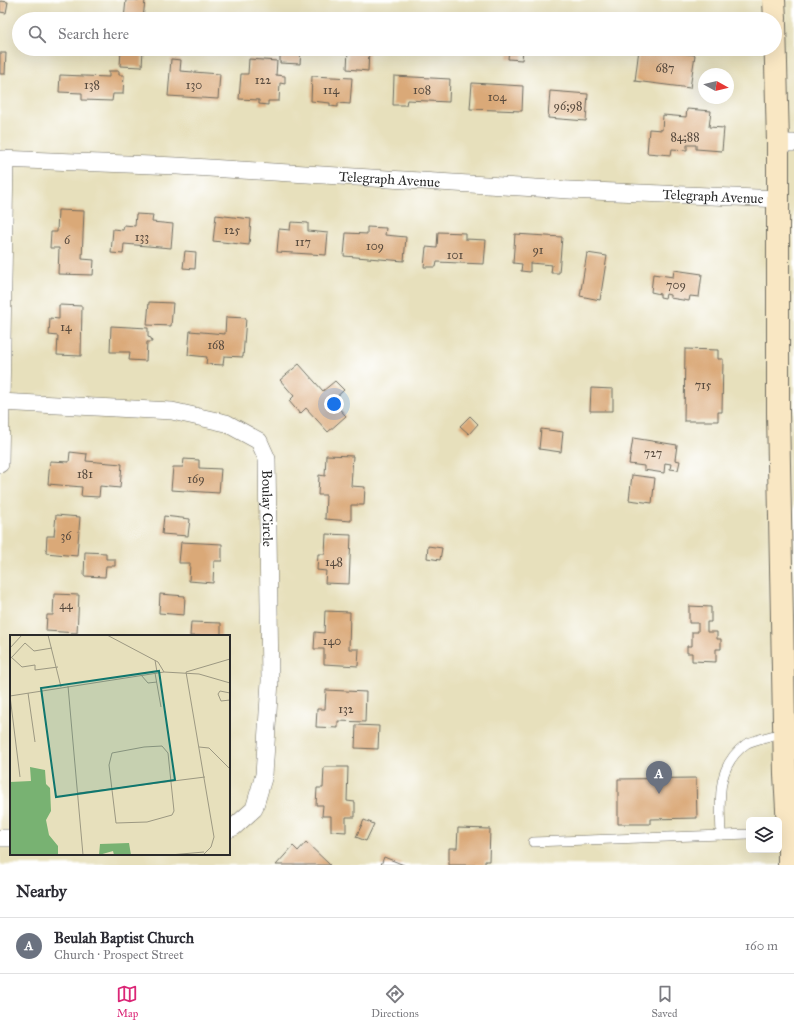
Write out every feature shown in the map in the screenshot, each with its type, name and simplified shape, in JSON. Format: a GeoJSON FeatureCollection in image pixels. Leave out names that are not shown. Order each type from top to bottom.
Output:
{"type":"FeatureCollection","features":[{"type":"Feature","properties":{"kind":"main road"},"geometry":{"type":"LineString","coordinates":[[774,0],[775,12]]}},
{"type":"Feature","properties":{"kind":"main road"},"geometry":{"type":"LineString","coordinates":[[778,56],[786,143],[779,199],[778,413],[788,844]]}},
{"type":"Feature","properties":{"kind":"street","name":"Telegraph Avenue"},"geometry":{"type":"LineString","coordinates":[[2,159],[178,166],[569,190],[779,199]]}},
{"type":"Feature","properties":{"kind":"street"},"geometry":{"type":"LineString","coordinates":[[0,464],[2,159]]}},
{"type":"Feature","properties":{"kind":"street","name":"Boulay Circle"},"geometry":{"type":"LineString","coordinates":[[0,402],[172,411],[226,422],[259,441],[267,459],[270,681],[264,775],[254,810],[230,829]]}},
{"type":"Feature","properties":{"kind":"lane"},"geometry":{"type":"LineString","coordinates":[[721,835],[720,795],[724,772],[735,756],[747,744],[785,732]]}},
{"type":"Feature","properties":{"kind":"lane"},"geometry":{"type":"LineString","coordinates":[[533,842],[746,834]]}},
{"type":"Feature","properties":{"kind":"building"},"geometry":{"type":"Polygon","coordinates":[[[126,0],[145,0],[144,12],[125,12],[126,0]]]}},
{"type":"Feature","properties":{"kind":"building"},"geometry":{"type":"Polygon","coordinates":[[[0,1],[8,2],[6,13],[0,12],[0,1]]]}},
{"type":"Feature","properties":{"kind":"building"},"geometry":{"type":"Polygon","coordinates":[[[0,53],[6,53],[5,74],[0,74],[0,53]]]}},
{"type":"Feature","properties":{"kind":"building"},"geometry":{"type":"Polygon","coordinates":[[[121,56],[143,56],[142,67],[120,66],[121,56]]]}},
{"type":"Feature","properties":{"kind":"building"},"geometry":{"type":"Polygon","coordinates":[[[280,56],[301,56],[300,64],[280,63],[280,56]]]}},
{"type":"Feature","properties":{"kind":"building"},"geometry":{"type":"Polygon","coordinates":[[[348,56],[369,56],[368,71],[347,69],[348,56]]]}},
{"type":"Feature","properties":{"kind":"building"},"geometry":{"type":"Polygon","coordinates":[[[508,56],[522,56],[522,60],[508,59],[508,56]]]}},
{"type":"Feature","properties":{"kind":"building"},"geometry":{"type":"Polygon","coordinates":[[[638,56],[695,56],[690,88],[635,81],[638,56]]]}},
{"type":"Feature","properties":{"kind":"building"},"geometry":{"type":"Polygon","coordinates":[[[171,59],[181,60],[180,71],[220,74],[218,99],[168,96],[171,59]]]}},
{"type":"Feature","properties":{"kind":"building"},"geometry":{"type":"Polygon","coordinates":[[[249,59],[277,61],[276,75],[285,76],[285,84],[280,83],[279,101],[268,101],[268,105],[259,104],[259,100],[239,99],[241,74],[248,74],[249,59]]]}},
{"type":"Feature","properties":{"kind":"building"},"geometry":{"type":"Polygon","coordinates":[[[109,71],[119,71],[119,75],[124,75],[123,94],[113,94],[112,101],[82,100],[82,93],[59,92],[60,75],[109,77],[109,71]]]}},
{"type":"Feature","properties":{"kind":"building"},"geometry":{"type":"Polygon","coordinates":[[[312,76],[352,78],[350,104],[338,103],[338,107],[330,106],[330,103],[311,101],[312,76]]]}},
{"type":"Feature","properties":{"kind":"building"},"geometry":{"type":"Polygon","coordinates":[[[394,76],[450,79],[449,102],[407,100],[406,105],[393,105],[394,76]]]}},
{"type":"Feature","properties":{"kind":"building"},"geometry":{"type":"Polygon","coordinates":[[[472,83],[523,86],[522,111],[470,109],[472,83]]]}},
{"type":"Feature","properties":{"kind":"building"},"geometry":{"type":"Polygon","coordinates":[[[550,91],[588,94],[586,121],[548,118],[550,91]]]}},
{"type":"Feature","properties":{"kind":"building"},"geometry":{"type":"Polygon","coordinates":[[[687,109],[711,111],[709,127],[724,128],[722,151],[696,149],[696,145],[687,145],[687,150],[672,149],[671,155],[647,153],[649,129],[662,130],[663,115],[686,117],[687,109]]]}},
{"type":"Feature","properties":{"kind":"building"},"geometry":{"type":"Polygon","coordinates":[[[58,210],[84,211],[82,259],[94,260],[93,275],[58,274],[59,248],[50,248],[51,232],[57,232],[58,210]]]}},
{"type":"Feature","properties":{"kind":"building"},"geometry":{"type":"Polygon","coordinates":[[[136,214],[153,215],[152,222],[173,224],[171,248],[124,244],[123,254],[111,253],[113,229],[123,230],[124,225],[135,226],[136,214]]]}},
{"type":"Feature","properties":{"kind":"building"},"geometry":{"type":"Polygon","coordinates":[[[216,215],[251,219],[249,245],[213,241],[216,215]]]}},
{"type":"Feature","properties":{"kind":"building"},"geometry":{"type":"Polygon","coordinates":[[[291,222],[308,223],[308,231],[328,233],[326,255],[277,252],[279,229],[290,230],[291,222]]]}},
{"type":"Feature","properties":{"kind":"building"},"geometry":{"type":"Polygon","coordinates":[[[367,227],[386,228],[385,235],[406,237],[404,261],[344,256],[346,233],[367,234],[367,227]]]}},
{"type":"Feature","properties":{"kind":"building"},"geometry":{"type":"Polygon","coordinates":[[[438,232],[465,233],[465,239],[486,240],[484,264],[437,262],[436,267],[424,267],[426,247],[437,248],[438,232]]]}},
{"type":"Feature","properties":{"kind":"building"},"geometry":{"type":"Polygon","coordinates":[[[515,234],[562,237],[559,273],[551,273],[552,265],[530,263],[530,272],[521,271],[522,264],[513,263],[515,234]]]}},
{"type":"Feature","properties":{"kind":"building"},"geometry":{"type":"Polygon","coordinates":[[[185,251],[196,252],[195,269],[183,268],[185,251]]]}},
{"type":"Feature","properties":{"kind":"building"},"geometry":{"type":"Polygon","coordinates":[[[587,253],[607,256],[600,300],[580,296],[587,253]]]}},
{"type":"Feature","properties":{"kind":"building"},"geometry":{"type":"Polygon","coordinates":[[[674,270],[702,274],[699,297],[690,296],[689,301],[670,298],[670,295],[666,294],[665,298],[660,297],[660,294],[651,292],[653,274],[673,277],[674,270]]]}},
{"type":"Feature","properties":{"kind":"building"},"geometry":{"type":"Polygon","coordinates":[[[149,302],[173,303],[171,326],[147,325],[149,302]]]}},
{"type":"Feature","properties":{"kind":"building"},"geometry":{"type":"Polygon","coordinates":[[[59,305],[82,306],[81,356],[57,355],[58,336],[49,335],[50,318],[59,319],[59,305]]]}},
{"type":"Feature","properties":{"kind":"building"},"geometry":{"type":"Polygon","coordinates":[[[226,317],[246,318],[243,357],[224,356],[223,365],[206,364],[207,357],[188,355],[190,331],[225,334],[226,317]]]}},
{"type":"Feature","properties":{"kind":"building"},"geometry":{"type":"Polygon","coordinates":[[[111,326],[148,328],[148,337],[151,338],[152,342],[147,342],[146,361],[129,360],[130,352],[110,352],[111,326]]]}},
{"type":"Feature","properties":{"kind":"building"},"geometry":{"type":"Polygon","coordinates":[[[685,349],[718,350],[718,359],[723,359],[722,412],[718,412],[718,421],[684,421],[685,349]]]}},
{"type":"Feature","properties":{"kind":"building"},"geometry":{"type":"Polygon","coordinates":[[[299,364],[323,391],[335,381],[344,390],[332,401],[346,416],[328,432],[306,408],[300,414],[289,401],[294,396],[280,380],[299,364]]]}},
{"type":"Feature","properties":{"kind":"building"},"geometry":{"type":"Polygon","coordinates":[[[591,388],[613,389],[613,411],[590,411],[591,388]]]}},
{"type":"Feature","properties":{"kind":"building"},"geometry":{"type":"Polygon","coordinates":[[[470,416],[478,424],[469,434],[460,426],[470,416]]]}},
{"type":"Feature","properties":{"kind":"building"},"geometry":{"type":"Polygon","coordinates":[[[541,429],[563,432],[561,452],[539,449],[541,429]]]}},
{"type":"Feature","properties":{"kind":"building"},"geometry":{"type":"Polygon","coordinates":[[[633,438],[677,445],[675,460],[680,461],[678,470],[670,469],[671,464],[665,463],[664,473],[644,470],[644,466],[629,464],[633,438]]]}},
{"type":"Feature","properties":{"kind":"building"},"geometry":{"type":"Polygon","coordinates":[[[70,452],[87,454],[86,461],[122,464],[120,488],[100,486],[99,497],[81,496],[82,487],[48,484],[50,461],[69,462],[70,452]]]}},
{"type":"Feature","properties":{"kind":"building"},"geometry":{"type":"Polygon","coordinates":[[[326,455],[353,456],[351,486],[365,487],[364,505],[351,505],[351,521],[325,519],[326,495],[318,495],[319,475],[325,476],[326,455]]]}},
{"type":"Feature","properties":{"kind":"building"},"geometry":{"type":"Polygon","coordinates":[[[184,459],[199,460],[199,468],[221,469],[219,493],[171,490],[173,467],[183,467],[184,459]]]}},
{"type":"Feature","properties":{"kind":"building"},"geometry":{"type":"Polygon","coordinates":[[[632,475],[655,478],[652,503],[629,500],[632,475]]]}},
{"type":"Feature","properties":{"kind":"building"},"geometry":{"type":"Polygon","coordinates":[[[56,515],[80,517],[77,556],[46,553],[47,536],[54,536],[56,515]]]}},
{"type":"Feature","properties":{"kind":"building"},"geometry":{"type":"Polygon","coordinates":[[[164,516],[190,519],[188,536],[162,534],[164,516]]]}},
{"type":"Feature","properties":{"kind":"building"},"geometry":{"type":"Polygon","coordinates":[[[326,534],[351,535],[349,584],[325,583],[326,571],[317,570],[318,554],[325,554],[326,534]]]}},
{"type":"Feature","properties":{"kind":"building"},"geometry":{"type":"Polygon","coordinates":[[[181,542],[222,544],[222,561],[214,561],[213,583],[189,581],[190,563],[179,563],[181,542]]]}},
{"type":"Feature","properties":{"kind":"building"},"geometry":{"type":"Polygon","coordinates":[[[428,546],[442,548],[440,560],[427,558],[428,546]]]}},
{"type":"Feature","properties":{"kind":"building"},"geometry":{"type":"Polygon","coordinates":[[[85,552],[106,553],[106,559],[115,559],[115,566],[106,566],[105,577],[84,576],[85,552]]]}},
{"type":"Feature","properties":{"kind":"building"},"geometry":{"type":"Polygon","coordinates":[[[54,594],[79,595],[77,633],[46,631],[47,615],[53,615],[54,594]]]}},
{"type":"Feature","properties":{"kind":"building"},"geometry":{"type":"Polygon","coordinates":[[[160,594],[185,596],[184,615],[159,613],[160,594]]]}},
{"type":"Feature","properties":{"kind":"building"},"geometry":{"type":"Polygon","coordinates":[[[689,606],[711,607],[711,622],[707,622],[707,632],[717,632],[717,639],[721,639],[721,649],[716,649],[716,662],[692,661],[692,653],[687,653],[687,646],[692,646],[692,632],[698,632],[698,623],[689,623],[689,606]]]}},
{"type":"Feature","properties":{"kind":"building"},"geometry":{"type":"Polygon","coordinates":[[[325,611],[350,612],[349,649],[359,649],[358,666],[324,664],[324,649],[314,649],[315,632],[324,633],[325,611]]]}},
{"type":"Feature","properties":{"kind":"building"},"geometry":{"type":"Polygon","coordinates":[[[191,622],[221,623],[221,635],[190,635],[191,622]]]}},
{"type":"Feature","properties":{"kind":"building"},"geometry":{"type":"Polygon","coordinates":[[[326,690],[366,692],[365,722],[338,721],[338,728],[316,727],[317,709],[325,709],[326,690]]]}},
{"type":"Feature","properties":{"kind":"building"},"geometry":{"type":"Polygon","coordinates":[[[356,725],[379,726],[378,749],[355,748],[356,725]]]}},
{"type":"Feature","properties":{"kind":"building"},"geometry":{"type":"Polygon","coordinates":[[[324,767],[348,767],[347,801],[355,802],[355,817],[346,817],[346,832],[331,831],[331,816],[322,816],[323,805],[316,805],[317,788],[323,788],[324,767]]]}},
{"type":"Feature","properties":{"kind":"building"},"geometry":{"type":"Polygon","coordinates":[[[696,778],[697,818],[650,819],[650,824],[618,824],[618,779],[696,778]]]}},
{"type":"Feature","properties":{"kind":"building"},"geometry":{"type":"Polygon","coordinates":[[[364,820],[374,824],[366,841],[356,837],[364,820]]]}},
{"type":"Feature","properties":{"kind":"building"},"geometry":{"type":"Polygon","coordinates":[[[458,828],[490,829],[489,861],[485,861],[485,865],[449,865],[449,848],[457,848],[458,828]]]}},
{"type":"Feature","properties":{"kind":"building"},"geometry":{"type":"Polygon","coordinates":[[[306,842],[330,865],[276,865],[293,846],[298,851],[306,842]]]}},
{"type":"Feature","properties":{"kind":"building"},"geometry":{"type":"Polygon","coordinates":[[[384,857],[404,865],[381,865],[384,857]]]}},
{"type":"Feature","properties":{"kind":"place","name":"Beulah Baptist Church"},"geometry":{"type":"Point","coordinates":[659,794]}}]}
